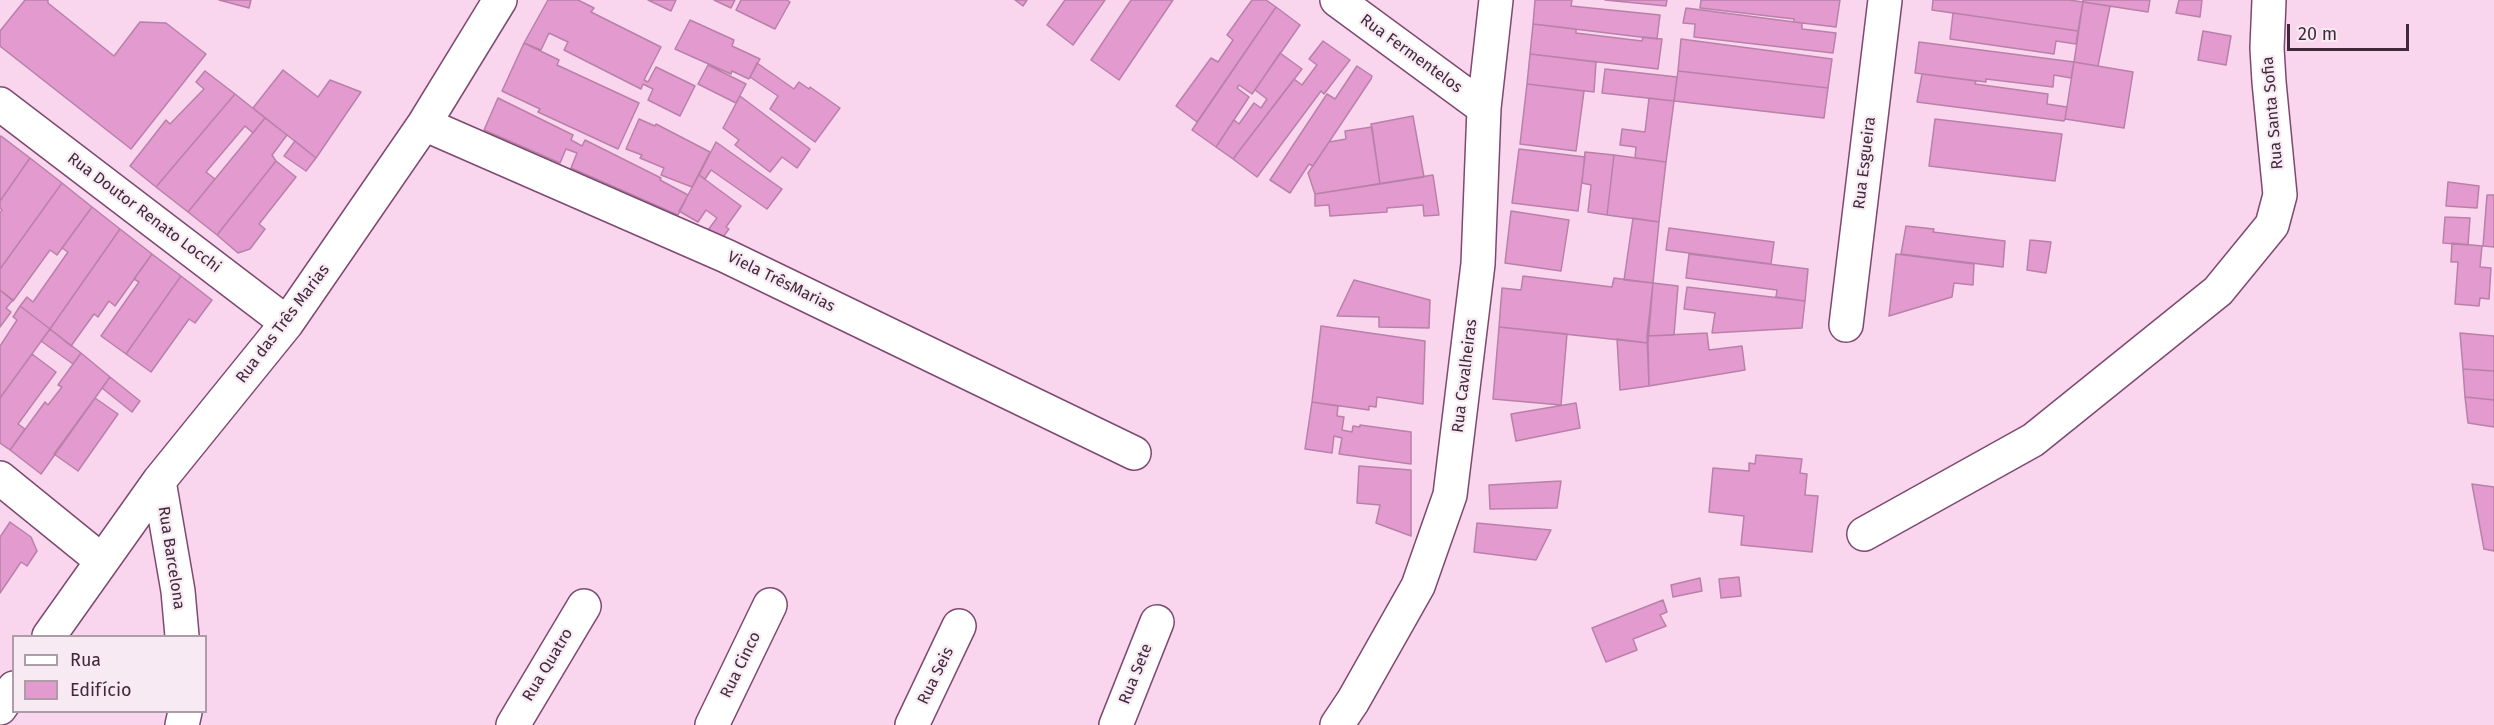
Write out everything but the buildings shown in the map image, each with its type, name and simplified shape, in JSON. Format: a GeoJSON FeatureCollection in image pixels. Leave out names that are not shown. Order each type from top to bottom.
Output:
{"type":"FeatureCollection","features":[{"type":"Feature","properties":{"kind":"street","name":"Rua das Três Marias"},"geometry":{"type":"LineString","coordinates":[[50,635],[159,481],[287,323],[424,124],[500,0]]}},
{"type":"Feature","properties":{"kind":"street","name":"Rua Fermentelos"},"geometry":{"type":"LineString","coordinates":[[1337,0],[1484,108]]}},
{"type":"Feature","properties":{"kind":"street","name":"Rua Cavalheiras"},"geometry":{"type":"LineString","coordinates":[[1337,725],[1418,586],[1450,495],[1478,264],[1484,108],[1496,0]]}},
{"type":"Feature","properties":{"kind":"street","name":"Rua Esgueira"},"geometry":{"type":"LineString","coordinates":[[1846,325],[1885,0]]}},
{"type":"Feature","properties":{"kind":"street","name":"Rua Santa Sofia"},"geometry":{"type":"LineString","coordinates":[[1864,534],[2033,440],[2218,291],[2272,225],[2280,195],[2267,48],[2270,0]]}},
{"type":"Feature","properties":{"kind":"street","name":"Rua Doutor Renato Locchi"},"geometry":{"type":"LineString","coordinates":[[0,104],[287,323]]}},
{"type":"Feature","properties":{"kind":"street","name":"Viela TrêsMarias"},"geometry":{"type":"LineString","coordinates":[[424,124],[726,256],[1134,453]]}},
{"type":"Feature","properties":{"kind":"street"},"geometry":{"type":"LineString","coordinates":[[0,478],[101,560]]}},
{"type":"Feature","properties":{"kind":"street","name":"Rua Barcelona"},"geometry":{"type":"LineString","coordinates":[[159,481],[178,591],[182,635]]}},
{"type":"Feature","properties":{"kind":"street","name":"Rua Cinco"},"geometry":{"type":"LineString","coordinates":[[712,725],[770,605]]}},
{"type":"Feature","properties":{"kind":"street","name":"Rua Quatro"},"geometry":{"type":"LineString","coordinates":[[513,725],[584,606]]}},
{"type":"Feature","properties":{"kind":"street","name":"Rua Sete"},"geometry":{"type":"LineString","coordinates":[[1116,725],[1157,622]]}},
{"type":"Feature","properties":{"kind":"street","name":"Rua Seis"},"geometry":{"type":"LineString","coordinates":[[912,725],[959,626]]}},
{"type":"Feature","properties":{"kind":"street"},"geometry":{"type":"LineString","coordinates":[[0,708],[12,691]]}}]}
